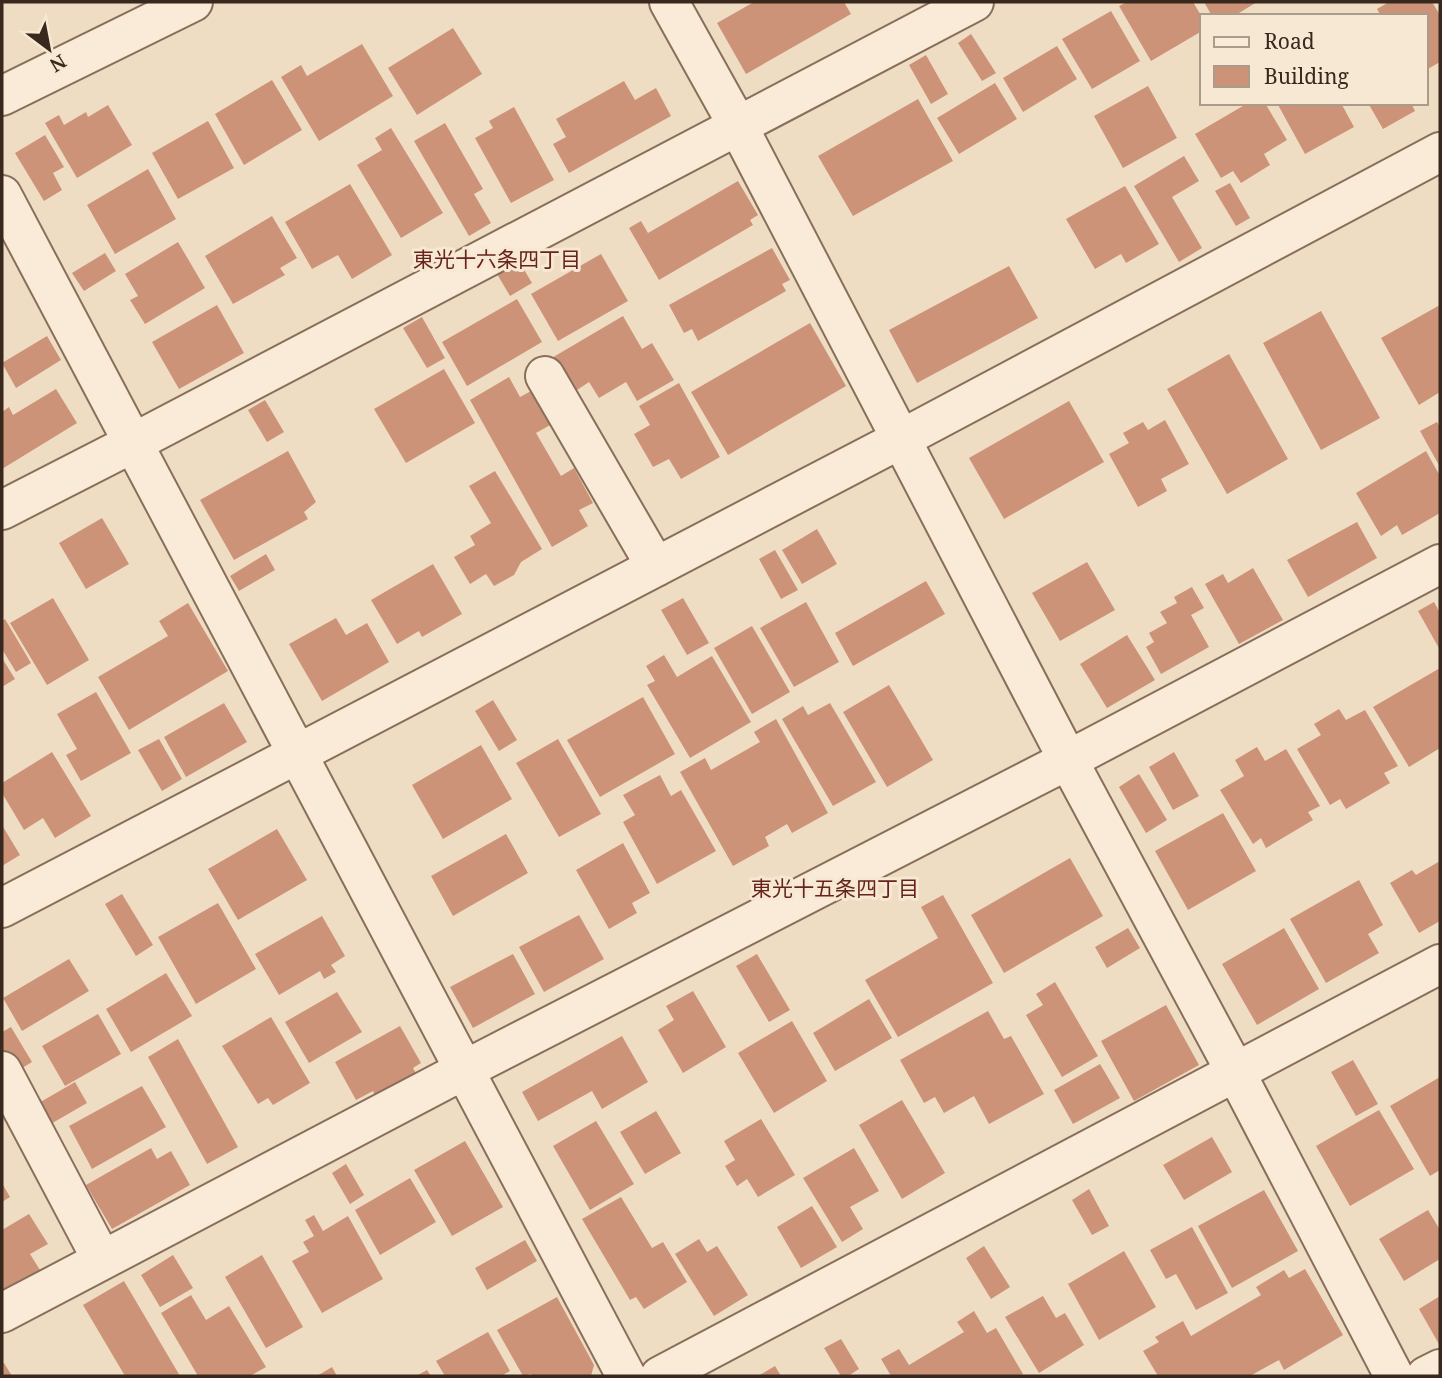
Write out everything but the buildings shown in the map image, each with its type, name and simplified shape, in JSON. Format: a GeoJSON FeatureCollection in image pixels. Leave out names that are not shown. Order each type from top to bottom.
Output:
{"type":"FeatureCollection","features":[{"type":"Feature","properties":{"kind":"street"},"geometry":{"type":"LineString","coordinates":[[2,96],[193,2]]}},
{"type":"Feature","properties":{"kind":"street"},"geometry":{"type":"LineString","coordinates":[[669,2],[738,126],[1068,760],[1235,1071],[1394,1376]]}},
{"type":"Feature","properties":{"kind":"street"},"geometry":{"type":"LineString","coordinates":[[2,510],[974,2]]}},
{"type":"Feature","properties":{"kind":"street"},"geometry":{"type":"LineString","coordinates":[[2,908],[901,439],[1440,152]]}},
{"type":"Feature","properties":{"kind":"street"},"geometry":{"type":"LineString","coordinates":[[2,195],[466,1069],[625,1376]]}},
{"type":"Feature","properties":{"kind":"street"},"geometry":{"type":"LineString","coordinates":[[545,376],[656,567]]}},
{"type":"Feature","properties":{"kind":"street"},"geometry":{"type":"LineString","coordinates":[[2,1313],[1440,564]]}},
{"type":"Feature","properties":{"kind":"street"},"geometry":{"type":"LineString","coordinates":[[660,1376],[1440,964]]}},
{"type":"Feature","properties":{"kind":"street"},"geometry":{"type":"LineString","coordinates":[[2,1071],[102,1260]]}},
{"type":"Feature","properties":{"kind":"street"},"geometry":{"type":"LineString","coordinates":[[1426,1376],[1440,1369]]}},
{"type":"Feature","properties":{"kind":"district","name":"東光十六条四丁目"},"geometry":{"type":"Point","coordinates":[497,260]}},
{"type":"Feature","properties":{"kind":"district","name":"東光十五条四丁目"},"geometry":{"type":"Point","coordinates":[835,889]}}]}
